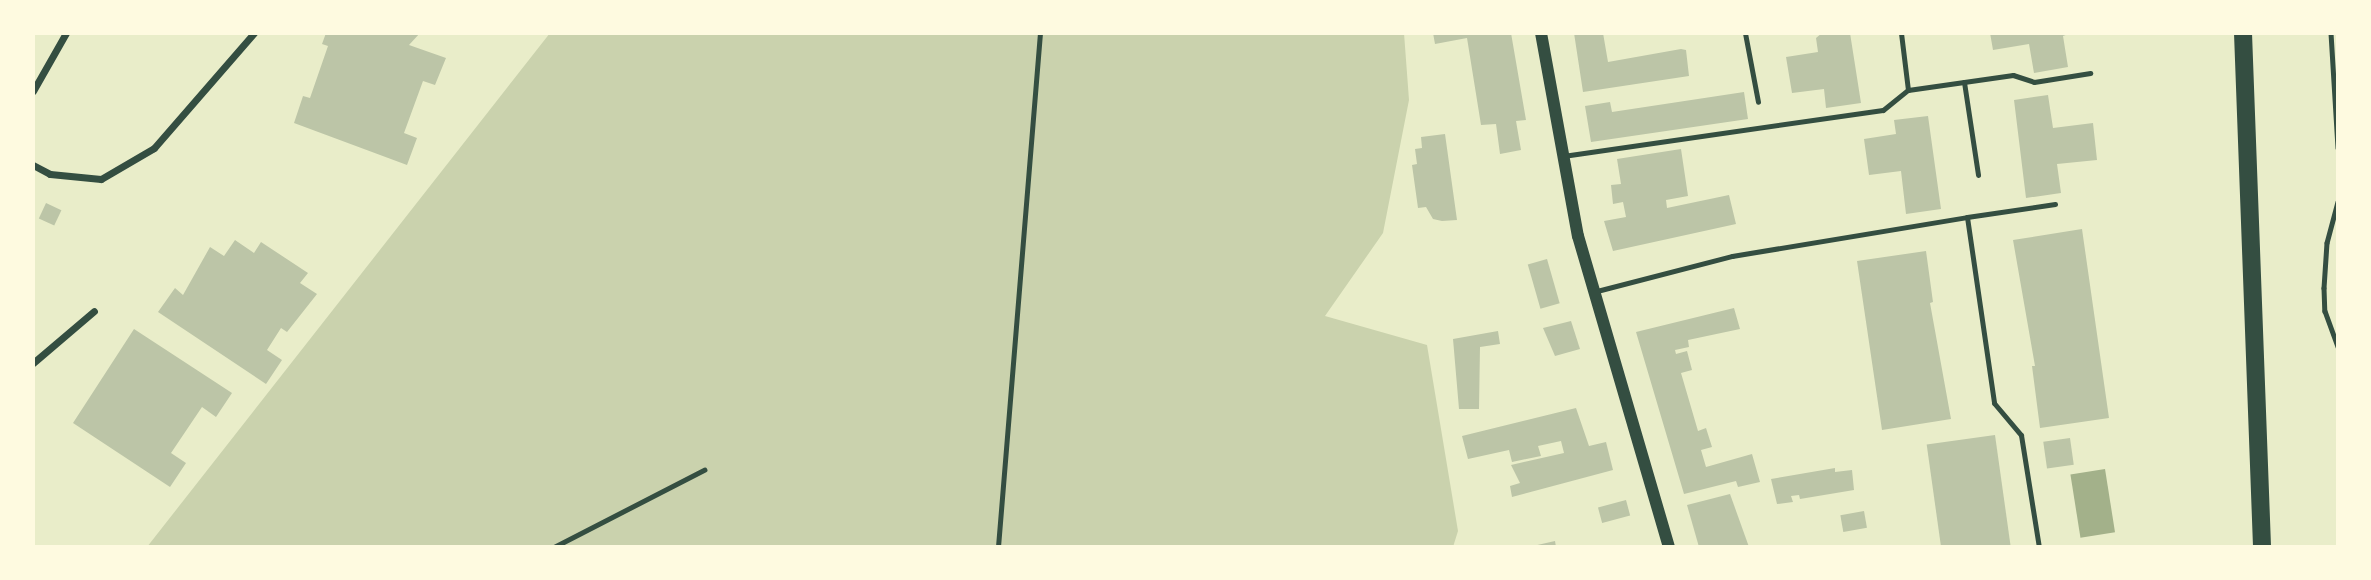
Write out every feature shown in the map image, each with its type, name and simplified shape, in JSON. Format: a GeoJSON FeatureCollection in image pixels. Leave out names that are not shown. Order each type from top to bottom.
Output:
{"type":"FeatureCollection","features":[{"type":"Feature","properties":{"kind":"main road"},"geometry":{"type":"LineString","coordinates":[[2243,33],[2262,547]]}},
{"type":"Feature","properties":{"kind":"street"},"geometry":{"type":"LineString","coordinates":[[33,91],[66,33]]}},
{"type":"Feature","properties":{"kind":"street"},"geometry":{"type":"LineString","coordinates":[[33,165],[50,174],[101,179],[154,148],[254,33]]}},
{"type":"Feature","properties":{"kind":"street"},"geometry":{"type":"LineString","coordinates":[[1541,33],[1563,156],[1593,292],[1669,547]]}},
{"type":"Feature","properties":{"kind":"street"},"geometry":{"type":"LineString","coordinates":[[33,363],[94,312]]}},
{"type":"Feature","properties":{"kind":"lane"},"geometry":{"type":"LineString","coordinates":[[1745,33],[1758,102]]}},
{"type":"Feature","properties":{"kind":"lane"},"geometry":{"type":"LineString","coordinates":[[1901,33],[1908,90]]}},
{"type":"Feature","properties":{"kind":"lane"},"geometry":{"type":"LineString","coordinates":[[1563,156],[1883,110],[1908,90],[2013,75],[2034,82],[2090,73]]}},
{"type":"Feature","properties":{"kind":"lane"},"geometry":{"type":"LineString","coordinates":[[1964,82],[1979,175]]}},
{"type":"Feature","properties":{"kind":"lane"},"geometry":{"type":"LineString","coordinates":[[1593,292],[1732,256],[2055,204]]}},
{"type":"Feature","properties":{"kind":"lane"},"geometry":{"type":"LineString","coordinates":[[1967,217],[1994,402],[2021,435],[2039,547]]}},
{"type":"Feature","properties":{"kind":"path"},"geometry":{"type":"LineString","coordinates":[[998,547],[1040,33]]}},
{"type":"Feature","properties":{"kind":"path"},"geometry":{"type":"LineString","coordinates":[[2331,33],[2338,148]]}},
{"type":"Feature","properties":{"kind":"path"},"geometry":{"type":"LineString","coordinates":[[2338,202],[2327,243],[2324,288],[2325,311],[2338,347]]}},
{"type":"Feature","properties":{"kind":"path"},"geometry":{"type":"LineString","coordinates":[[554,547],[704,470]]}},
{"type":"Feature","properties":{"kind":"shaded area"},"geometry":{"type":"Polygon","coordinates":[[[550,33],[1404,33],[1409,100],[1383,233],[1325,316],[1427,345],[1458,531],[1453,547],[147,547],[550,33]]]}},
{"type":"Feature","properties":{"kind":"shaded area"},"geometry":{"type":"Polygon","coordinates":[[[2105,469],[2115,532],[2080,538],[2070,474],[2105,469]]]}},
{"type":"Feature","properties":{"kind":"building"},"geometry":{"type":"Polygon","coordinates":[[[326,33],[420,33],[409,45],[446,58],[435,85],[423,81],[404,133],[417,138],[407,165],[294,123],[303,96],[310,98],[328,46],[322,44],[326,33]]]}},
{"type":"Feature","properties":{"kind":"building"},"geometry":{"type":"Polygon","coordinates":[[[1433,33],[1511,33],[1526,120],[1516,121],[1521,150],[1500,154],[1496,124],[1481,125],[1467,38],[1435,44],[1433,33]]]}},
{"type":"Feature","properties":{"kind":"building"},"geometry":{"type":"Polygon","coordinates":[[[1574,33],[1603,33],[1608,62],[1686,50],[1689,76],[1583,92],[1574,33]]]}},
{"type":"Feature","properties":{"kind":"building"},"geometry":{"type":"Polygon","coordinates":[[[1822,33],[1850,33],[1861,103],[1826,108],[1824,89],[1792,93],[1786,57],[1818,52],[1816,38],[1822,33]]]}},
{"type":"Feature","properties":{"kind":"building"},"geometry":{"type":"Polygon","coordinates":[[[1990,33],[2071,33],[2063,36],[2068,67],[2034,73],[2029,44],[1993,50],[1990,33]]]}},
{"type":"Feature","properties":{"kind":"building"},"geometry":{"type":"Polygon","coordinates":[[[1744,92],[1748,119],[1591,142],[1585,106],[1610,102],[1612,112],[1744,92]]]}},
{"type":"Feature","properties":{"kind":"building"},"geometry":{"type":"Polygon","coordinates":[[[2048,95],[2053,128],[2093,123],[2097,160],[2057,164],[2061,193],[2026,198],[2014,100],[2048,95]]]}},
{"type":"Feature","properties":{"kind":"building"},"geometry":{"type":"Polygon","coordinates":[[[1928,116],[1941,209],[1906,214],[1901,171],[1869,175],[1864,139],[1896,134],[1894,120],[1928,116]]]}},
{"type":"Feature","properties":{"kind":"building"},"geometry":{"type":"Polygon","coordinates":[[[1445,134],[1457,220],[1442,221],[1433,219],[1426,207],[1418,208],[1412,165],[1417,164],[1415,149],[1422,148],[1421,137],[1445,134]]]}},
{"type":"Feature","properties":{"kind":"building"},"geometry":{"type":"Polygon","coordinates":[[[1681,149],[1688,196],[1666,200],[1667,208],[1729,195],[1736,224],[1613,251],[1604,221],[1626,217],[1623,202],[1613,204],[1611,185],[1621,184],[1617,159],[1681,149]]]}},
{"type":"Feature","properties":{"kind":"building"},"geometry":{"type":"Polygon","coordinates":[[[46,203],[61,210],[54,226],[39,218],[46,203]]]}},
{"type":"Feature","properties":{"kind":"building"},"geometry":{"type":"Polygon","coordinates":[[[2082,229],[2109,418],[2040,428],[2032,366],[2035,366],[2013,240],[2082,229]]]}},
{"type":"Feature","properties":{"kind":"building"},"geometry":{"type":"Polygon","coordinates":[[[235,240],[254,253],[261,242],[308,273],[300,283],[317,294],[287,332],[281,328],[267,350],[282,360],[266,384],[158,312],[175,288],[183,295],[210,247],[224,256],[235,240]]]}},
{"type":"Feature","properties":{"kind":"building"},"geometry":{"type":"Polygon","coordinates":[[[1926,251],[1933,302],[1930,303],[1951,419],[1882,430],[1857,261],[1926,251]]]}},
{"type":"Feature","properties":{"kind":"building"},"geometry":{"type":"Polygon","coordinates":[[[1547,259],[1560,303],[1540,309],[1528,265],[1547,259]]]}},
{"type":"Feature","properties":{"kind":"building"},"geometry":{"type":"Polygon","coordinates":[[[1734,308],[1740,329],[1688,340],[1689,347],[1675,350],[1676,354],[1687,351],[1692,370],[1681,373],[1698,431],[1706,428],[1712,447],[1701,450],[1706,467],[1752,454],[1760,482],[1738,487],[1736,481],[1684,494],[1636,332],[1734,308]]]}},
{"type":"Feature","properties":{"kind":"building"},"geometry":{"type":"Polygon","coordinates":[[[1571,321],[1580,349],[1555,356],[1543,328],[1571,321]]]}},
{"type":"Feature","properties":{"kind":"building"},"geometry":{"type":"Polygon","coordinates":[[[134,329],[232,393],[216,417],[202,407],[171,453],[186,463],[170,487],[73,423],[134,329]]]}},
{"type":"Feature","properties":{"kind":"building"},"geometry":{"type":"Polygon","coordinates":[[[1498,331],[1500,344],[1480,347],[1479,409],[1459,409],[1453,339],[1498,331]]]}},
{"type":"Feature","properties":{"kind":"building"},"geometry":{"type":"Polygon","coordinates":[[[1576,408],[1589,446],[1606,442],[1613,470],[1512,497],[1510,486],[1520,483],[1511,465],[1564,453],[1561,441],[1538,446],[1541,456],[1512,462],[1509,450],[1468,459],[1462,436],[1576,408]]]}},
{"type":"Feature","properties":{"kind":"building"},"geometry":{"type":"Polygon","coordinates":[[[1995,435],[2011,547],[1941,547],[1927,445],[1995,435]]]}},
{"type":"Feature","properties":{"kind":"building"},"geometry":{"type":"Polygon","coordinates":[[[2070,438],[2074,465],[2047,468],[2043,442],[2070,438]]]}},
{"type":"Feature","properties":{"kind":"building"},"geometry":{"type":"Polygon","coordinates":[[[1835,468],[1835,472],[1852,470],[1854,490],[1800,499],[1799,495],[1791,496],[1793,502],[1777,504],[1771,479],[1835,468]]]}},
{"type":"Feature","properties":{"kind":"building"},"geometry":{"type":"Polygon","coordinates":[[[1730,494],[1749,547],[1699,547],[1687,505],[1730,494]]]}},
{"type":"Feature","properties":{"kind":"building"},"geometry":{"type":"Polygon","coordinates":[[[1626,500],[1630,515],[1602,523],[1598,508],[1626,500]]]}},
{"type":"Feature","properties":{"kind":"building"},"geometry":{"type":"Polygon","coordinates":[[[1864,511],[1867,528],[1843,532],[1840,515],[1864,511]]]}},
{"type":"Feature","properties":{"kind":"building"},"geometry":{"type":"Polygon","coordinates":[[[1555,541],[1556,547],[1533,547],[1533,546],[1555,541]]]}}]}
